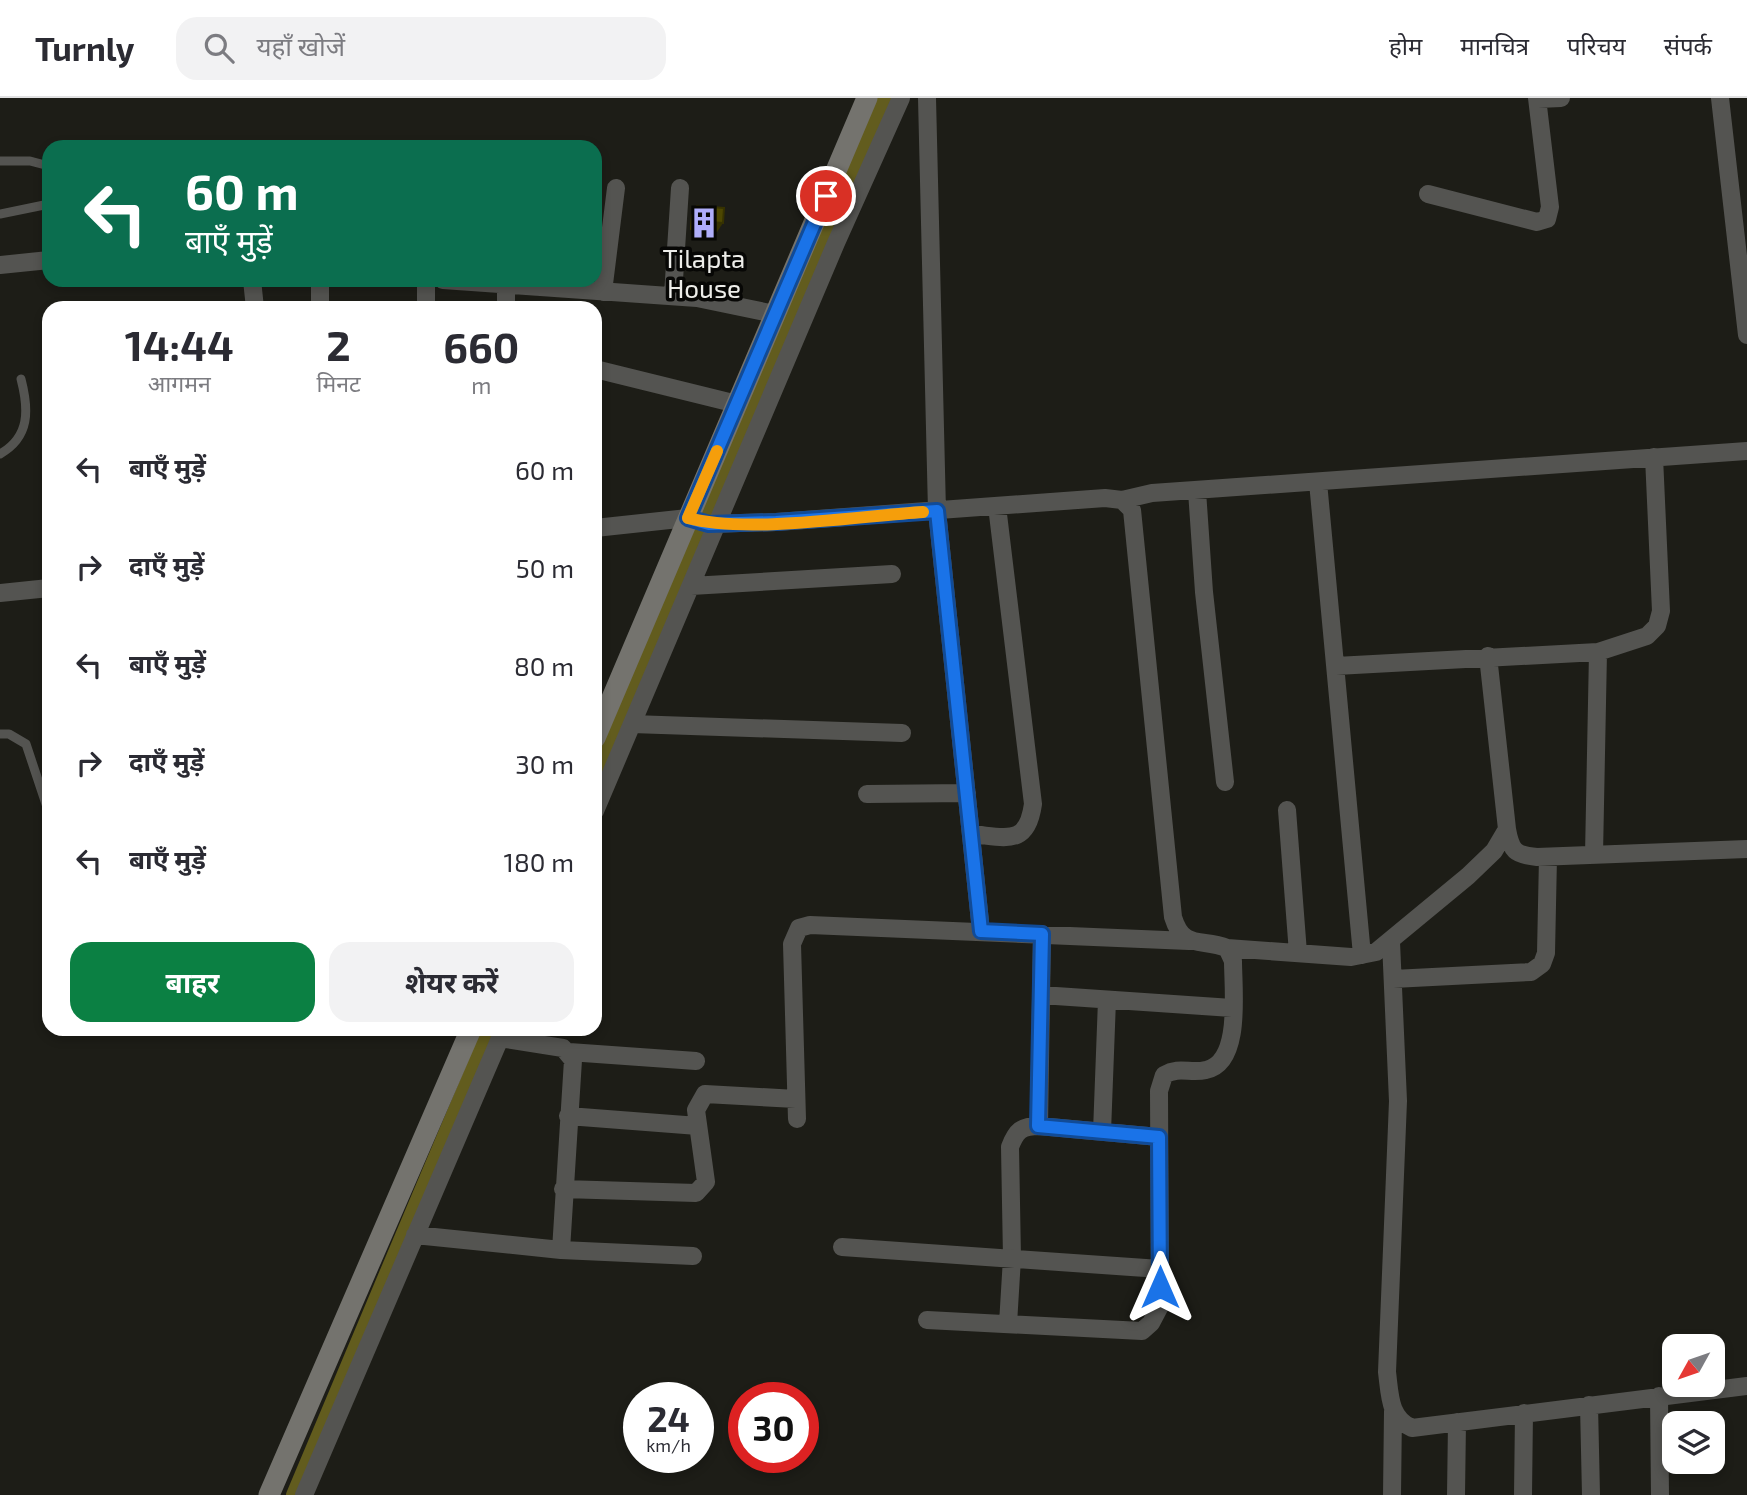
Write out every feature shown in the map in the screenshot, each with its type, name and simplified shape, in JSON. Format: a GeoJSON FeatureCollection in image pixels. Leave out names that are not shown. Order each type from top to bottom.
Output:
{"type":"FeatureCollection","features":[{"type":"Feature","properties":{"kind":"street"},"geometry":{"type":"LineString","coordinates":[[602,795],[691,586],[702,521],[737,404],[867,98]]}},
{"type":"Feature","properties":{"kind":"street"},"geometry":{"type":"LineString","coordinates":[[602,724],[835,243],[901,98]]}},
{"type":"Feature","properties":{"kind":"street"},"geometry":{"type":"LineString","coordinates":[[927,98],[937,511],[981,931]]}},
{"type":"Feature","properties":{"kind":"street"},"geometry":{"type":"LineString","coordinates":[[1428,194],[1537,222],[1547,219],[1550,207],[1537,99],[1562,98]]}},
{"type":"Feature","properties":{"kind":"street"},"geometry":{"type":"LineString","coordinates":[[1720,98],[1747,335]]}},
{"type":"Feature","properties":{"kind":"street"},"geometry":{"type":"LineString","coordinates":[[603,292],[616,188]]}},
{"type":"Feature","properties":{"kind":"street"},"geometry":{"type":"LineString","coordinates":[[673,295],[680,188]]}},
{"type":"Feature","properties":{"kind":"street"},"geometry":{"type":"LineString","coordinates":[[0,265],[42,261]]}},
{"type":"Feature","properties":{"kind":"street"},"geometry":{"type":"LineString","coordinates":[[542,287],[673,295],[775,314]]}},
{"type":"Feature","properties":{"kind":"street"},"geometry":{"type":"LineString","coordinates":[[602,371],[737,404]]}},
{"type":"Feature","properties":{"kind":"street"},"geometry":{"type":"LineString","coordinates":[[1122,500],[1145,494],[1747,450]]}},
{"type":"Feature","properties":{"kind":"street"},"geometry":{"type":"LineString","coordinates":[[1336,666],[1598,652],[1647,636],[1657,626],[1661,611],[1654,457]]}},
{"type":"Feature","properties":{"kind":"street"},"geometry":{"type":"LineString","coordinates":[[1318,482],[1362,955]]}},
{"type":"Feature","properties":{"kind":"street"},"geometry":{"type":"LineString","coordinates":[[1197,491],[1204,592],[1225,782]]}},
{"type":"Feature","properties":{"kind":"street"},"geometry":{"type":"LineString","coordinates":[[602,528],[702,521],[776,522],[1105,498],[1128,503],[1135,520],[1173,917],[1178,932],[1189,941]]}},
{"type":"Feature","properties":{"kind":"street"},"geometry":{"type":"LineString","coordinates":[[971,834],[1010,837],[1023,834],[1030,825],[1033,804],[997,506]]}},
{"type":"Feature","properties":{"kind":"street"},"geometry":{"type":"LineString","coordinates":[[691,586],[892,574]]}},
{"type":"Feature","properties":{"kind":"street"},"geometry":{"type":"LineString","coordinates":[[0,593],[42,589]]}},
{"type":"Feature","properties":{"kind":"street"},"geometry":{"type":"LineString","coordinates":[[1594,855],[1598,652]]}},
{"type":"Feature","properties":{"kind":"street"},"geometry":{"type":"LineString","coordinates":[[1488,656],[1507,830],[1510,847],[1517,855],[1548,857],[1747,849]]}},
{"type":"Feature","properties":{"kind":"street"},"geometry":{"type":"LineString","coordinates":[[632,724],[902,733]]}},
{"type":"Feature","properties":{"kind":"street"},"geometry":{"type":"LineString","coordinates":[[867,794],[967,793]]}},
{"type":"Feature","properties":{"kind":"street"},"geometry":{"type":"LineString","coordinates":[[1287,810],[1298,953]]}},
{"type":"Feature","properties":{"kind":"street"},"geometry":{"type":"LineString","coordinates":[[797,1119],[792,944],[799,928],[810,925],[981,931],[1189,941],[1227,948],[1362,955],[1376,952],[1391,942],[1485,859],[1507,830]]}},
{"type":"Feature","properties":{"kind":"street"},"geometry":{"type":"LineString","coordinates":[[1393,979],[1531,972],[1542,964],[1546,953],[1548,857]]}},
{"type":"Feature","properties":{"kind":"street"},"geometry":{"type":"LineString","coordinates":[[1038,1126],[1042,934]]}},
{"type":"Feature","properties":{"kind":"street"},"geometry":{"type":"LineString","coordinates":[[1391,942],[1398,1101],[1387,1372],[1393,1411],[1392,1495]]}},
{"type":"Feature","properties":{"kind":"street"},"geometry":{"type":"LineString","coordinates":[[927,1320],[1142,1331],[1151,1323],[1160,1306],[1159,1091],[1164,1075],[1176,1069],[1205,1071],[1221,1064],[1229,1051],[1233,961],[1227,948]]}},
{"type":"Feature","properties":{"kind":"street"},"geometry":{"type":"LineString","coordinates":[[1041,995],[1232,1008]]}},
{"type":"Feature","properties":{"kind":"street"},"geometry":{"type":"LineString","coordinates":[[1102,1132],[1107,1000]]}},
{"type":"Feature","properties":{"kind":"street"},"geometry":{"type":"LineString","coordinates":[[270,1495],[468,1036]]}},
{"type":"Feature","properties":{"kind":"street"},"geometry":{"type":"LineString","coordinates":[[304,1495],[380,1325],[415,1235],[501,1036]]}},
{"type":"Feature","properties":{"kind":"street"},"geometry":{"type":"LineString","coordinates":[[514,1036],[563,1048],[569,1052],[696,1061]]}},
{"type":"Feature","properties":{"kind":"street"},"geometry":{"type":"LineString","coordinates":[[561,1250],[573,1060],[569,1052]]}},
{"type":"Feature","properties":{"kind":"street"},"geometry":{"type":"LineString","coordinates":[[564,1189],[696,1193],[706,1182],[696,1110],[705,1094],[796,1098]]}},
{"type":"Feature","properties":{"kind":"street"},"geometry":{"type":"LineString","coordinates":[[568,1116],[698,1126]]}},
{"type":"Feature","properties":{"kind":"street"},"geometry":{"type":"LineString","coordinates":[[1008,1324],[1012,1258],[1010,1147],[1015,1134],[1024,1126],[1038,1126],[1159,1137]]}},
{"type":"Feature","properties":{"kind":"street"},"geometry":{"type":"LineString","coordinates":[[415,1235],[561,1250],[693,1256]]}},
{"type":"Feature","properties":{"kind":"street"},"geometry":{"type":"LineString","coordinates":[[842,1247],[1160,1269]]}},
{"type":"Feature","properties":{"kind":"street"},"geometry":{"type":"LineString","coordinates":[[1393,1411],[1399,1422],[1412,1427],[1747,1385]]}},
{"type":"Feature","properties":{"kind":"street"},"geometry":{"type":"LineString","coordinates":[[1659,1396],[1660,1495]]}},
{"type":"Feature","properties":{"kind":"street"},"geometry":{"type":"LineString","coordinates":[[1589,1405],[1591,1495]]}},
{"type":"Feature","properties":{"kind":"street"},"geometry":{"type":"LineString","coordinates":[[1523,1495],[1524,1413]]}},
{"type":"Feature","properties":{"kind":"street"},"geometry":{"type":"LineString","coordinates":[[1456,1495],[1457,1422]]}},
{"type":"Feature","properties":{"kind":"lane"},"geometry":{"type":"LineString","coordinates":[[0,161],[30,161],[42,164]]}},
{"type":"Feature","properties":{"kind":"lane"},"geometry":{"type":"LineString","coordinates":[[0,214],[42,205]]}},
{"type":"Feature","properties":{"kind":"lane"},"geometry":{"type":"LineString","coordinates":[[0,454],[14,446],[26,421],[28,410],[21,379]]}},
{"type":"Feature","properties":{"kind":"lane"},"geometry":{"type":"LineString","coordinates":[[0,734],[9,734],[26,744],[42,792]]}},
{"type":"Feature","properties":{"kind":"building"},"geometry":{"type":"Polygon","coordinates":[[[697,206],[724,208],[723,223],[696,221],[697,206]]]}},
{"type":"Feature","properties":{"kind":"waterway"},"geometry":{"type":"LineString","coordinates":[[602,763],[884,98]]}},
{"type":"Feature","properties":{"kind":"waterway"},"geometry":{"type":"LineString","coordinates":[[294,1495],[487,1036]]}},
{"type":"Feature","properties":{"kind":"slow traffic"},"geometry":{"type":"LineString","coordinates":[[717,451],[688,518],[709,524],[923,512]]}},
{"type":"Feature","properties":{"kind":"place","name":"Tilapta House"},"geometry":{"type":"Point","coordinates":[704,223]}},
{"type":"Feature","properties":{"kind":"route"},"geometry":{"type":"LineString","coordinates":[[826,196],[688,518],[709,524],[937,511],[981,931],[1042,934],[1038,1126],[1159,1137],[1160,1287]]}}]}
